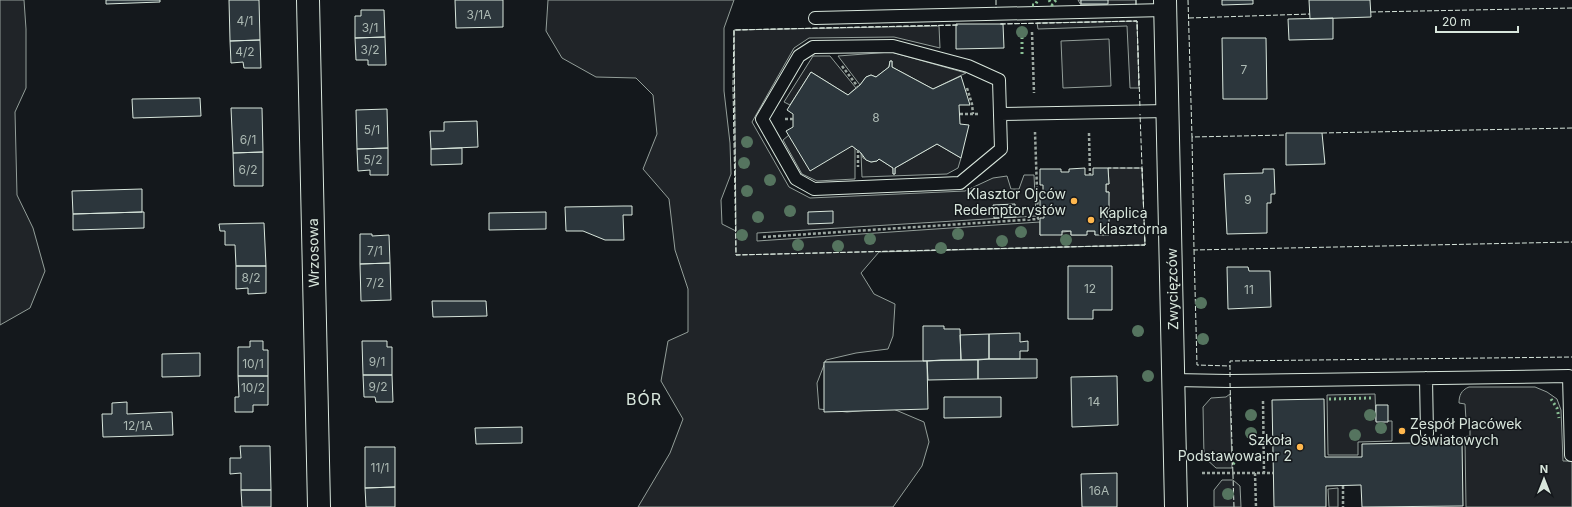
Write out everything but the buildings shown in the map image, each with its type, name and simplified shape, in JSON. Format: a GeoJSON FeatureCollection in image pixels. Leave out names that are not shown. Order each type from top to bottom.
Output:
{"type":"FeatureCollection","features":[{"type":"Feature","properties":{"kind":"street","name":"Wrzosowa"},"geometry":{"type":"LineString","coordinates":[[308,0],[319,507]]}},
{"type":"Feature","properties":{"kind":"street","name":"Zwycięzców"},"geometry":{"type":"LineString","coordinates":[[1165,5],[1176,507]]}},
{"type":"Feature","properties":{"kind":"lane"},"geometry":{"type":"LineString","coordinates":[[815,18],[1165,5]]}},
{"type":"Feature","properties":{"kind":"lane"},"geometry":{"type":"LineString","coordinates":[[893,46],[968,66],[1000,80],[1001,114],[1001,149],[960,183],[814,190],[796,179],[762,119],[799,56],[813,47],[893,46]]}},
{"type":"Feature","properties":{"kind":"lane"},"geometry":{"type":"LineString","coordinates":[[1001,114],[1168,111]]}},
{"type":"Feature","properties":{"kind":"lane"},"geometry":{"type":"LineString","coordinates":[[1173,380],[1230,381],[1569,376],[1571,455]]}},
{"type":"Feature","properties":{"kind":"lane"},"geometry":{"type":"LineString","coordinates":[[1426,378],[1427,434]]}},
{"type":"Feature","properties":{"kind":"path"},"geometry":{"type":"LineString","coordinates":[[763,237],[1038,219],[1032,31]]}},
{"type":"Feature","properties":{"kind":"path"},"geometry":{"type":"LineString","coordinates":[[967,87],[972,104],[972,114]]}},
{"type":"Feature","properties":{"kind":"path"},"geometry":{"type":"LineString","coordinates":[[1089,112],[1090,175]]}},
{"type":"Feature","properties":{"kind":"path"},"geometry":{"type":"LineString","coordinates":[[960,114],[981,114]]}},
{"type":"Feature","properties":{"kind":"path"},"geometry":{"type":"LineString","coordinates":[[1263,400],[1264,472]]}},
{"type":"Feature","properties":{"kind":"path"},"geometry":{"type":"LineString","coordinates":[[1202,473],[1273,472]]}},
{"type":"Feature","properties":{"kind":"path"},"geometry":{"type":"LineString","coordinates":[[1255,473],[1256,507]]}},
{"type":"Feature","properties":{"kind":"path"},"geometry":{"type":"LineString","coordinates":[[1343,486],[1343,507]]}},
{"type":"Feature","properties":{"kind":"shaded area"},"geometry":{"type":"Polygon","coordinates":[[[0,0],[24,0],[26,29],[26,88],[15,112],[17,195],[33,228],[45,271],[30,308],[0,325],[0,0]]]}},
{"type":"Feature","properties":{"kind":"shaded area"},"geometry":{"type":"Polygon","coordinates":[[[548,0],[734,0],[724,28],[724,91],[730,143],[731,174],[721,200],[722,224],[736,231],[734,30],[939,26],[940,48],[894,37],[809,38],[794,48],[752,122],[789,187],[810,198],[965,191],[993,178],[1007,176],[1011,189],[1019,189],[1024,175],[1034,175],[1036,216],[757,233],[757,241],[1040,222],[1040,235],[1071,231],[1071,235],[1086,235],[1087,231],[1095,231],[1095,235],[1107,217],[1109,192],[1106,192],[1106,184],[1109,184],[1108,168],[1142,168],[1145,245],[879,252],[861,273],[874,294],[895,304],[893,336],[888,349],[856,353],[826,360],[817,383],[819,409],[847,412],[891,408],[924,422],[929,442],[922,466],[893,507],[638,507],[670,453],[683,419],[661,381],[668,341],[688,332],[688,289],[675,250],[669,199],[643,169],[657,134],[653,95],[636,78],[596,77],[562,58],[546,31],[548,0]]]}},
{"type":"Feature","properties":{"kind":"shaded area"},"geometry":{"type":"Polygon","coordinates":[[[1078,0],[1081,0],[1081,4],[1107,4],[1108,0],[1136,0],[1136,6],[1082,7],[1078,0]]]}},
{"type":"Feature","properties":{"kind":"shaded area"},"geometry":{"type":"Polygon","coordinates":[[[1137,21],[1139,88],[1130,88],[1127,26],[1038,29],[1037,23],[1137,21]]]}},
{"type":"Feature","properties":{"kind":"shaded area"},"geometry":{"type":"Polygon","coordinates":[[[1109,39],[1111,86],[1063,88],[1061,41],[1109,39]]]}},
{"type":"Feature","properties":{"kind":"shaded area"},"geometry":{"type":"Polygon","coordinates":[[[891,52],[966,73],[933,89],[892,67],[892,61],[890,61],[889,67],[876,77],[871,75],[866,77],[860,85],[838,56],[891,52]]]}},
{"type":"Feature","properties":{"kind":"shaded area"},"geometry":{"type":"Polygon","coordinates":[[[813,56],[830,56],[856,88],[848,95],[811,72],[790,105],[784,102],[813,56]]]}},
{"type":"Feature","properties":{"kind":"shaded area"},"geometry":{"type":"Polygon","coordinates":[[[789,135],[852,146],[855,148],[855,179],[817,181],[802,174],[783,140],[789,135]]]}},
{"type":"Feature","properties":{"kind":"shaded area"},"geometry":{"type":"Polygon","coordinates":[[[937,144],[961,158],[958,168],[947,174],[862,177],[861,153],[863,158],[871,162],[879,159],[893,168],[893,174],[895,174],[895,168],[937,144]]]}},
{"type":"Feature","properties":{"kind":"shaded area"},"geometry":{"type":"Polygon","coordinates":[[[1469,387],[1535,387],[1547,392],[1557,399],[1561,410],[1563,461],[1572,461],[1572,507],[1466,507],[1465,440],[1462,440],[1462,437],[1470,436],[1470,420],[1466,420],[1465,404],[1459,403],[1459,398],[1464,390],[1469,387]]]}},
{"type":"Feature","properties":{"kind":"shaded area"},"geometry":{"type":"Polygon","coordinates":[[[1230,394],[1232,468],[1216,468],[1204,457],[1203,407],[1211,398],[1226,397],[1230,394]]]}},
{"type":"Feature","properties":{"kind":"shaded area"},"geometry":{"type":"Polygon","coordinates":[[[1375,394],[1376,421],[1392,421],[1392,441],[1358,442],[1358,455],[1328,455],[1327,395],[1375,394]]]}},
{"type":"Feature","properties":{"kind":"shaded area"},"geometry":{"type":"Polygon","coordinates":[[[1222,480],[1233,480],[1240,486],[1241,507],[1214,507],[1214,490],[1222,480]]]}},
{"type":"Feature","properties":{"kind":"shaded area"},"geometry":{"type":"Polygon","coordinates":[[[1338,488],[1338,507],[1329,507],[1328,489],[1338,488]]]}},
{"type":"Feature","properties":{"kind":"hedge"},"geometry":{"type":"LineString","coordinates":[[1032,5],[1035,5],[1038,0]]}},
{"type":"Feature","properties":{"kind":"hedge"},"geometry":{"type":"LineString","coordinates":[[1049,0],[1052,5],[1056,0]]}},
{"type":"Feature","properties":{"kind":"hedge"},"geometry":{"type":"LineString","coordinates":[[1022,27],[1022,57]]}},
{"type":"Feature","properties":{"kind":"hedge"},"geometry":{"type":"LineString","coordinates":[[1329,399],[1371,398]]}},
{"type":"Feature","properties":{"kind":"hedge"},"geometry":{"type":"LineString","coordinates":[[1551,399],[1557,408],[1559,418]]}},
{"type":"Feature","properties":{"kind":"hedge"},"geometry":{"type":"LineString","coordinates":[[1233,464],[1239,459]]}},
{"type":"Feature","properties":{"kind":"fence"},"geometry":{"type":"LineString","coordinates":[[996,0],[996,8]]}},
{"type":"Feature","properties":{"kind":"fence"},"geometry":{"type":"LineString","coordinates":[[1136,0],[1136,7]]}},
{"type":"Feature","properties":{"kind":"fence"},"geometry":{"type":"LineString","coordinates":[[1188,0],[1192,137],[1286,135]]}},
{"type":"Feature","properties":{"kind":"fence"},"geometry":{"type":"LineString","coordinates":[[1371,12],[1572,8]]}},
{"type":"Feature","properties":{"kind":"fence"},"geometry":{"type":"LineString","coordinates":[[1189,18],[1310,14]]}},
{"type":"Feature","properties":{"kind":"fence"},"geometry":{"type":"LineString","coordinates":[[1000,24],[1137,21],[1140,108]]}},
{"type":"Feature","properties":{"kind":"fence"},"geometry":{"type":"LineString","coordinates":[[1001,24],[1137,21],[1139,88]]}},
{"type":"Feature","properties":{"kind":"fence"},"geometry":{"type":"LineString","coordinates":[[957,25],[734,30],[733,86],[736,255],[1145,245],[1140,114]]}},
{"type":"Feature","properties":{"kind":"fence"},"geometry":{"type":"LineString","coordinates":[[958,25],[734,30],[736,255],[1145,245],[1142,168],[1108,168]]}},
{"type":"Feature","properties":{"kind":"fence"},"geometry":{"type":"LineString","coordinates":[[1322,133],[1572,128]]}},
{"type":"Feature","properties":{"kind":"fence"},"geometry":{"type":"LineString","coordinates":[[1192,137],[1194,250],[1572,242]]}},
{"type":"Feature","properties":{"kind":"fence"},"geometry":{"type":"LineString","coordinates":[[1194,250],[1197,365],[1230,366]]}},
{"type":"Feature","properties":{"kind":"fence"},"geometry":{"type":"LineString","coordinates":[[1230,377],[1230,361],[1572,357]]}},
{"type":"Feature","properties":{"kind":"fence"},"geometry":{"type":"LineString","coordinates":[[1230,383],[1234,507]]}},
{"type":"Feature","properties":{"kind":"place","name":"Klasztor Ojców Redemptorystów"},"geometry":{"type":"Point","coordinates":[1074,201]}},
{"type":"Feature","properties":{"kind":"place","name":"Kaplica klasztorna"},"geometry":{"type":"Point","coordinates":[1091,220]}},
{"type":"Feature","properties":{"kind":"place","name":"Zespół Placówek Oświatowych"},"geometry":{"type":"Point","coordinates":[1402,431]}},
{"type":"Feature","properties":{"kind":"place","name":"Szkoła Podstawowa nr 2"},"geometry":{"type":"Point","coordinates":[1300,447]}},
{"type":"Feature","properties":{"kind":"district","name":"BÓR"},"geometry":{"type":"Point","coordinates":[644,399]}}]}
